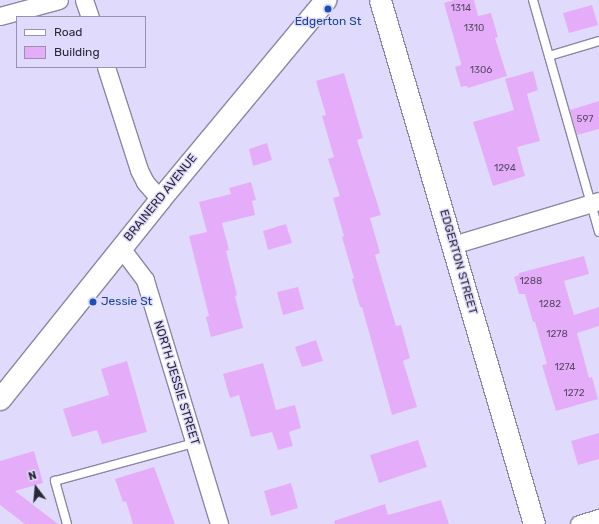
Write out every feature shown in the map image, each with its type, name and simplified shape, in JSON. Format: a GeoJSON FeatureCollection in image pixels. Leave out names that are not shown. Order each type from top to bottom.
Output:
{"type":"FeatureCollection","features":[{"type":"Feature","properties":{"kind":"street"},"geometry":{"type":"LineString","coordinates":[[0,16],[59,0]]}},
{"type":"Feature","properties":{"kind":"street"},"geometry":{"type":"LineString","coordinates":[[84,0],[90,16]]}},
{"type":"Feature","properties":{"kind":"street","name":"BRAINERD AVENUE"},"geometry":{"type":"LineString","coordinates":[[0,399],[160,200],[325,0]]}},
{"type":"Feature","properties":{"kind":"street","name":"EDGERTON STREET"},"geometry":{"type":"LineString","coordinates":[[380,0],[534,524]]}},
{"type":"Feature","properties":{"kind":"street"},"geometry":{"type":"LineString","coordinates":[[106,68],[139,170],[145,182],[160,200]]}},
{"type":"Feature","properties":{"kind":"street"},"geometry":{"type":"LineString","coordinates":[[453,245],[595,202]]}},
{"type":"Feature","properties":{"kind":"street","name":"NORTH JESSIE STREET"},"geometry":{"type":"LineString","coordinates":[[121,248],[145,280],[219,524]]}},
{"type":"Feature","properties":{"kind":"street"},"geometry":{"type":"LineString","coordinates":[[579,524],[599,518]]}},
{"type":"Feature","properties":{"kind":"lane"},"geometry":{"type":"LineString","coordinates":[[533,0],[548,56],[595,202],[599,232]]}},
{"type":"Feature","properties":{"kind":"lane"},"geometry":{"type":"LineString","coordinates":[[548,56],[599,41]]}},
{"type":"Feature","properties":{"kind":"lane"},"geometry":{"type":"LineString","coordinates":[[67,524],[55,481],[194,443]]}},
{"type":"Feature","properties":{"kind":"building"},"geometry":{"type":"Polygon","coordinates":[[[454,0],[474,0],[478,16],[491,13],[498,37],[495,38],[507,76],[468,88],[467,86],[461,87],[455,67],[461,65],[461,63],[444,3],[454,0]]]}},
{"type":"Feature","properties":{"kind":"building"},"geometry":{"type":"Polygon","coordinates":[[[592,5],[598,25],[569,33],[563,13],[592,5]]]}},
{"type":"Feature","properties":{"kind":"building"},"geometry":{"type":"Polygon","coordinates":[[[533,71],[538,90],[527,94],[540,141],[517,147],[525,176],[493,186],[473,122],[514,110],[505,79],[533,71]]]}},
{"type":"Feature","properties":{"kind":"building"},"geometry":{"type":"Polygon","coordinates":[[[344,73],[363,138],[357,140],[381,215],[370,218],[380,253],[375,255],[396,326],[401,325],[410,358],[403,361],[417,407],[392,415],[362,307],[360,307],[352,279],[354,278],[333,198],[340,196],[328,159],[334,157],[322,116],[326,115],[316,81],[344,73]]]}},
{"type":"Feature","properties":{"kind":"building"},"geometry":{"type":"Polygon","coordinates":[[[599,101],[599,129],[577,135],[570,110],[599,101]]]}},
{"type":"Feature","properties":{"kind":"building"},"geometry":{"type":"Polygon","coordinates":[[[267,143],[272,160],[253,166],[249,149],[267,143]]]}},
{"type":"Feature","properties":{"kind":"building"},"geometry":{"type":"Polygon","coordinates":[[[251,182],[256,200],[252,201],[255,215],[222,223],[229,250],[226,251],[237,295],[235,296],[243,328],[211,337],[206,317],[209,316],[189,236],[207,232],[199,202],[231,194],[229,188],[251,182]]]}},
{"type":"Feature","properties":{"kind":"building"},"geometry":{"type":"Polygon","coordinates":[[[286,224],[292,243],[268,250],[263,231],[286,224]]]}},
{"type":"Feature","properties":{"kind":"building"},"geometry":{"type":"Polygon","coordinates":[[[584,256],[589,274],[564,281],[574,315],[599,307],[599,326],[577,333],[589,378],[592,377],[598,399],[556,411],[542,365],[547,364],[535,322],[533,322],[525,294],[519,294],[514,277],[519,275],[519,273],[584,256]]]}},
{"type":"Feature","properties":{"kind":"building"},"geometry":{"type":"Polygon","coordinates":[[[298,287],[304,309],[283,315],[277,292],[298,287]]]}},
{"type":"Feature","properties":{"kind":"building"},"geometry":{"type":"Polygon","coordinates":[[[316,340],[323,361],[302,367],[295,347],[316,340]]]}},
{"type":"Feature","properties":{"kind":"building"},"geometry":{"type":"Polygon","coordinates":[[[127,361],[147,432],[102,444],[97,430],[72,437],[63,409],[109,395],[101,369],[127,361]]]}},
{"type":"Feature","properties":{"kind":"building"},"geometry":{"type":"Polygon","coordinates":[[[263,363],[276,410],[295,405],[301,428],[289,432],[293,446],[278,450],[272,432],[251,437],[239,395],[230,398],[223,374],[263,363]]]}},
{"type":"Feature","properties":{"kind":"building"},"geometry":{"type":"Polygon","coordinates":[[[599,433],[599,459],[578,465],[571,441],[599,433]]]}},
{"type":"Feature","properties":{"kind":"building"},"geometry":{"type":"Polygon","coordinates":[[[418,440],[427,467],[379,483],[370,455],[418,440]]]}},
{"type":"Feature","properties":{"kind":"building"},"geometry":{"type":"Polygon","coordinates":[[[34,451],[43,483],[15,491],[58,524],[25,524],[0,505],[0,461],[34,451]]]}},
{"type":"Feature","properties":{"kind":"building"},"geometry":{"type":"Polygon","coordinates":[[[154,467],[175,524],[133,524],[126,501],[123,502],[115,479],[154,467]]]}},
{"type":"Feature","properties":{"kind":"building"},"geometry":{"type":"Polygon","coordinates":[[[291,483],[298,508],[271,516],[264,491],[291,483]]]}},
{"type":"Feature","properties":{"kind":"building"},"geometry":{"type":"Polygon","coordinates":[[[441,500],[449,524],[335,524],[334,521],[385,504],[388,515],[441,500]]]}},
{"type":"Feature","properties":{"kind":"place","name":"Edgerton St"},"geometry":{"type":"Point","coordinates":[328,9]}},
{"type":"Feature","properties":{"kind":"place","name":"Jessie St"},"geometry":{"type":"Point","coordinates":[93,302]}}]}
